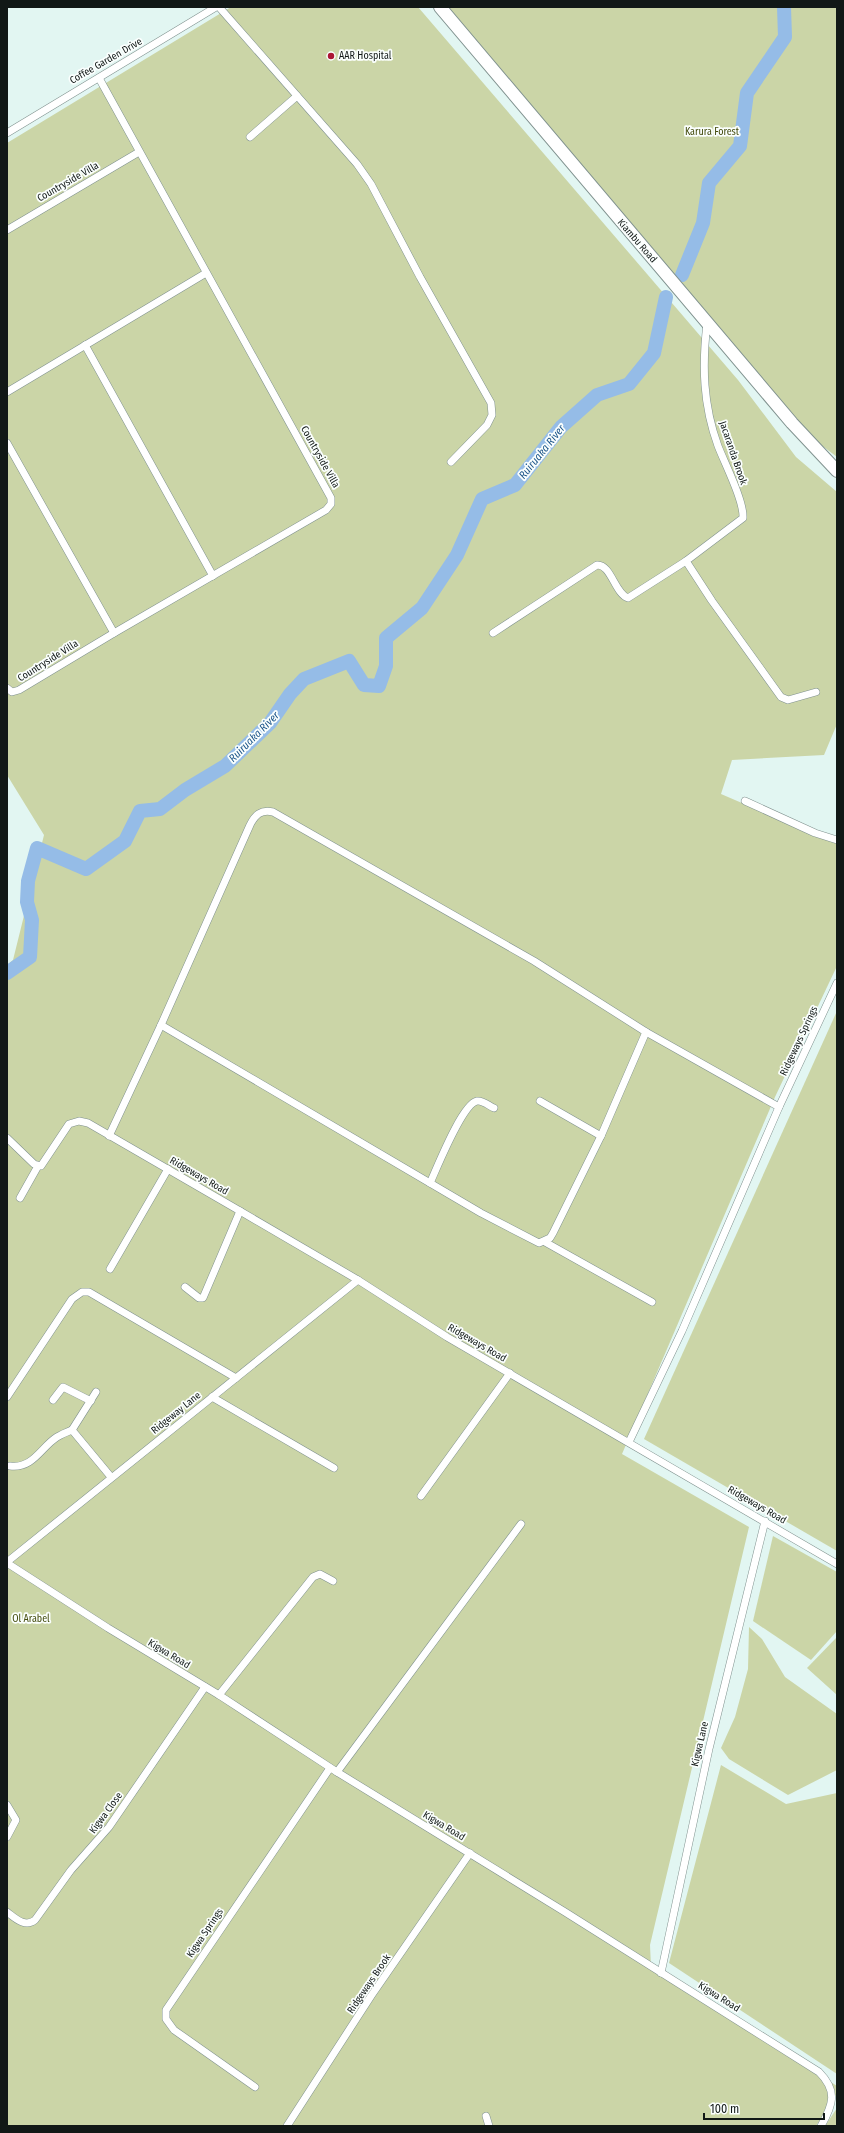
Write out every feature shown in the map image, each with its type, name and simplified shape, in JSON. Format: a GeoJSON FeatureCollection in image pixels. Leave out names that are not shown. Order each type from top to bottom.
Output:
{"type":"FeatureCollection","features":[{"type":"Feature","properties":{"kind":"highway","name":"Kiambu Road"},"geometry":{"type":"LineString","coordinates":[[440,7],[792,423],[837,471]]}},
{"type":"Feature","properties":{"kind":"street","name":"Coffee Garden Drive"},"geometry":{"type":"LineString","coordinates":[[7,133],[216,7]]}},
{"type":"Feature","properties":{"kind":"street"},"geometry":{"type":"LineString","coordinates":[[220,7],[357,164],[371,184],[420,277],[491,403],[492,415],[488,425],[451,462]]}},
{"type":"Feature","properties":{"kind":"street","name":"Countryside Villa"},"geometry":{"type":"LineString","coordinates":[[7,688],[12,692],[19,690],[114,632],[326,510],[332,504],[332,501],[99,78]]}},
{"type":"Feature","properties":{"kind":"street"},"geometry":{"type":"LineString","coordinates":[[250,137],[297,96]]}},
{"type":"Feature","properties":{"kind":"street","name":"Countryside Villa"},"geometry":{"type":"LineString","coordinates":[[7,230],[139,152]]}},
{"type":"Feature","properties":{"kind":"street"},"geometry":{"type":"LineString","coordinates":[[7,392],[206,273]]}},
{"type":"Feature","properties":{"kind":"street","name":"Jacaranda Brook"},"geometry":{"type":"LineString","coordinates":[[493,633],[597,565],[601,564],[604,567],[622,595],[628,598],[686,561],[743,518],[742,506],[718,444],[705,393],[703,357],[707,323]]}},
{"type":"Feature","properties":{"kind":"street"},"geometry":{"type":"LineString","coordinates":[[85,345],[213,576]]}},
{"type":"Feature","properties":{"kind":"street"},"geometry":{"type":"LineString","coordinates":[[7,443],[114,632]]}},
{"type":"Feature","properties":{"kind":"street"},"geometry":{"type":"LineString","coordinates":[[686,561],[712,601],[781,697],[788,700],[816,692]]}},
{"type":"Feature","properties":{"kind":"street"},"geometry":{"type":"LineString","coordinates":[[745,801],[816,833],[837,840]]}},
{"type":"Feature","properties":{"kind":"street"},"geometry":{"type":"LineString","coordinates":[[109,1136],[161,1025],[250,825],[259,813],[268,811],[534,961],[646,1032],[779,1107]]}},
{"type":"Feature","properties":{"kind":"street","name":"Ridgeways Springs"},"geometry":{"type":"LineString","coordinates":[[629,1442],[682,1331],[779,1107],[837,984]]}},
{"type":"Feature","properties":{"kind":"street"},"geometry":{"type":"LineString","coordinates":[[161,1025],[481,1213],[532,1240],[539,1243],[545,1242],[652,1302]]}},
{"type":"Feature","properties":{"kind":"street"},"geometry":{"type":"LineString","coordinates":[[545,1242],[553,1233],[601,1136],[646,1032]]}},
{"type":"Feature","properties":{"kind":"street"},"geometry":{"type":"LineString","coordinates":[[430,1183],[459,1123],[470,1105],[476,1101],[482,1102],[494,1108]]}},
{"type":"Feature","properties":{"kind":"street"},"geometry":{"type":"LineString","coordinates":[[540,1101],[601,1136]]}},
{"type":"Feature","properties":{"kind":"street","name":"Ridgeways Road"},"geometry":{"type":"LineString","coordinates":[[38,1166],[44,1164],[69,1124],[79,1121],[88,1123],[358,1280],[447,1337],[837,1564]]}},
{"type":"Feature","properties":{"kind":"street"},"geometry":{"type":"LineString","coordinates":[[7,1138],[38,1166],[20,1198]]}},
{"type":"Feature","properties":{"kind":"street"},"geometry":{"type":"LineString","coordinates":[[110,1269],[168,1169]]}},
{"type":"Feature","properties":{"kind":"street"},"geometry":{"type":"LineString","coordinates":[[185,1287],[201,1299],[204,1298],[240,1210]]}},
{"type":"Feature","properties":{"kind":"street","name":"Ridgeway Lane"},"geometry":{"type":"LineString","coordinates":[[7,1563],[111,1477],[358,1280]]}},
{"type":"Feature","properties":{"kind":"street"},"geometry":{"type":"LineString","coordinates":[[7,1397],[72,1299],[82,1292],[89,1292],[236,1378]]}},
{"type":"Feature","properties":{"kind":"street"},"geometry":{"type":"LineString","coordinates":[[421,1496],[510,1373]]}},
{"type":"Feature","properties":{"kind":"street"},"geometry":{"type":"LineString","coordinates":[[53,1400],[63,1387],[91,1401]]}},
{"type":"Feature","properties":{"kind":"street"},"geometry":{"type":"LineString","coordinates":[[10,1466],[27,1463],[57,1437],[72,1430],[96,1392]]}},
{"type":"Feature","properties":{"kind":"street"},"geometry":{"type":"LineString","coordinates":[[212,1397],[334,1468]]}},
{"type":"Feature","properties":{"kind":"street"},"geometry":{"type":"LineString","coordinates":[[72,1430],[111,1477]]}},
{"type":"Feature","properties":{"kind":"street","name":"Kigwa Lane"},"geometry":{"type":"LineString","coordinates":[[661,1973],[709,1749],[765,1522]]}},
{"type":"Feature","properties":{"kind":"street"},"geometry":{"type":"LineString","coordinates":[[337,1772],[521,1524]]}},
{"type":"Feature","properties":{"kind":"street","name":"Kigwa Road"},"geometry":{"type":"LineString","coordinates":[[7,1563],[108,1628],[205,1686],[330,1768],[470,1853],[820,2072],[828,2081],[832,2095],[832,2104],[821,2126]]}},
{"type":"Feature","properties":{"kind":"street"},"geometry":{"type":"LineString","coordinates":[[219,1695],[313,1577],[320,1574],[333,1581]]}},
{"type":"Feature","properties":{"kind":"street","name":"Kigwa Close"},"geometry":{"type":"LineString","coordinates":[[7,1912],[24,1923],[31,1923],[34,1920],[71,1870],[109,1827],[205,1686]]}},
{"type":"Feature","properties":{"kind":"street","name":"Kigwa Springs"},"geometry":{"type":"LineString","coordinates":[[255,2087],[174,2030],[166,2019],[166,2010],[330,1768]]}},
{"type":"Feature","properties":{"kind":"street"},"geometry":{"type":"LineString","coordinates":[[7,1805],[16,1820],[7,1837]]}},
{"type":"Feature","properties":{"kind":"street","name":"Ridgeways Brook"},"geometry":{"type":"LineString","coordinates":[[287,2126],[371,1996],[470,1853]]}},
{"type":"Feature","properties":{"kind":"street"},"geometry":{"type":"LineString","coordinates":[[486,2116],[488,2126]]}},
{"type":"Feature","properties":{"kind":"green space","name":"Ol Arabel"},"geometry":{"type":"Polygon","coordinates":[[[231,7],[418,7],[738,380],[796,457],[837,492],[837,724],[824,755],[732,760],[721,794],[837,844],[837,966],[775,1097],[622,1454],[749,1527],[650,1945],[651,1967],[837,2086],[837,2093],[816,2126],[7,2126],[7,965],[13,960],[44,835],[7,775],[7,143],[231,7]]]}},
{"type":"Feature","properties":{"kind":"green space","name":"Karura Forest"},"geometry":{"type":"Polygon","coordinates":[[[443,7],[837,7],[837,457],[796,426],[443,7]]]}},
{"type":"Feature","properties":{"kind":"green space"},"geometry":{"type":"Polygon","coordinates":[[[837,1011],[837,1551],[644,1439],[837,1011]]]}},
{"type":"Feature","properties":{"kind":"green space"},"geometry":{"type":"Polygon","coordinates":[[[773,1536],[837,1572],[837,1631],[811,1660],[753,1621],[773,1536]]]}},
{"type":"Feature","properties":{"kind":"green space"},"geometry":{"type":"Polygon","coordinates":[[[749,1627],[762,1639],[785,1677],[837,1714],[837,1770],[788,1795],[729,1759],[721,1748],[735,1717],[748,1669],[749,1627]]]}},
{"type":"Feature","properties":{"kind":"green space"},"geometry":{"type":"Polygon","coordinates":[[[837,1637],[837,1695],[807,1668],[837,1637]]]}},
{"type":"Feature","properties":{"kind":"green space"},"geometry":{"type":"Polygon","coordinates":[[[721,1765],[786,1804],[837,1793],[837,2074],[669,1963],[721,1765]]]}},
{"type":"Feature","properties":{"kind":"green space"},"geometry":{"type":"Polygon","coordinates":[[[837,2108],[837,2126],[825,2126],[837,2108]]]}},
{"type":"Feature","properties":{"kind":"waterway","name":"Ruiruaka River"},"geometry":{"type":"LineString","coordinates":[[682,275],[703,223],[709,183],[740,146],[747,93],[785,37],[784,7]]}},
{"type":"Feature","properties":{"kind":"waterway","name":"Ruiruaka River"},"geometry":{"type":"LineString","coordinates":[[7,973],[30,957],[32,920],[27,902],[28,881],[37,848],[86,869],[125,841],[140,811],[160,809],[185,790],[225,766],[270,723],[290,694],[304,679],[349,661],[364,685],[379,686],[386,666],[386,638],[422,608],[457,555],[482,499],[515,485],[561,427],[597,395],[629,384],[654,353],[666,297]]}},
{"type":"Feature","properties":{"kind":"place","name":"AAR Hospital"},"geometry":{"type":"Point","coordinates":[331,56]}}]}
